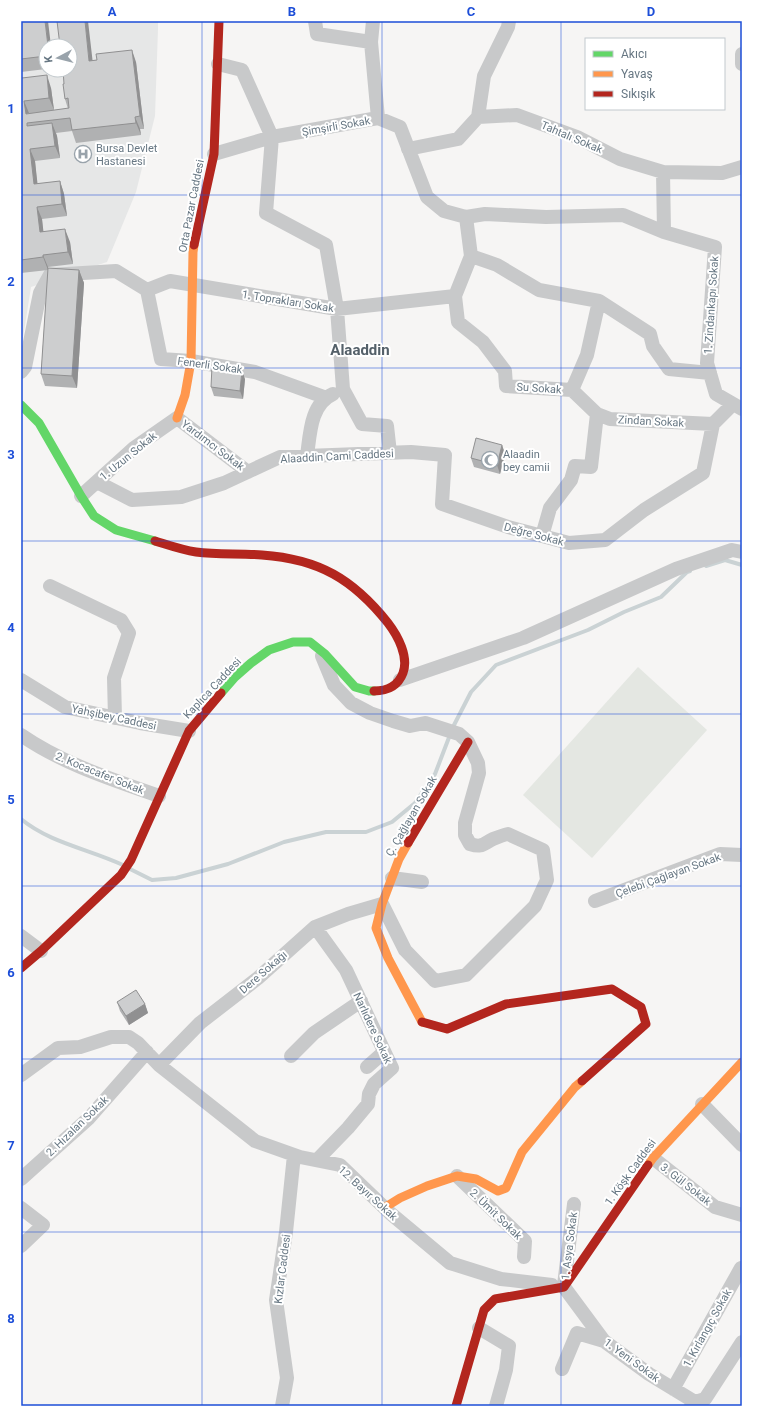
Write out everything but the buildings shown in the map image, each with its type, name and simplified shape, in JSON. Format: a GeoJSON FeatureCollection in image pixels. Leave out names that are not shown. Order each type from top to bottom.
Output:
{"type":"FeatureCollection","features":[{"type":"Feature","properties":{"kind":"main road","name":"Orta Pazar Caddesi"},"geometry":{"type":"LineString","coordinates":[[177,418],[185,395],[191,361],[193,252],[214,154],[219,21]]}},
{"type":"Feature","properties":{"kind":"main road"},"geometry":{"type":"LineString","coordinates":[[21,405],[39,423],[94,516],[116,530],[195,552],[289,558],[320,567],[349,582],[374,607],[394,631],[405,656],[404,670],[400,680]]}},
{"type":"Feature","properties":{"kind":"main road","name":"Kaplıca Caddesi"},"geometry":{"type":"LineString","coordinates":[[21,968],[121,875],[131,860],[189,731],[236,677],[269,650],[293,642],[310,642],[325,654],[355,686],[369,691],[382,691],[392,687],[400,680]]}},
{"type":"Feature","properties":{"kind":"main road","name":"Ç. Çağlayan Sokak"},"geometry":{"type":"LineString","coordinates":[[457,1176],[476,1179],[498,1191],[506,1188],[522,1152],[575,1087],[646,1024],[641,1007],[612,989],[506,1004],[447,1029],[422,1023],[388,958],[376,928],[382,904],[399,859],[458,735]]}},
{"type":"Feature","properties":{"kind":"main road","name":"1. Köşk Caddesi"},"geometry":{"type":"LineString","coordinates":[[564,1287],[653,1158],[702,1104],[741,1066]]}},
{"type":"Feature","properties":{"kind":"main road"},"geometry":{"type":"LineString","coordinates":[[384,1208],[400,1198],[427,1186],[457,1176]]}},
{"type":"Feature","properties":{"kind":"main road"},"geometry":{"type":"LineString","coordinates":[[456,1406],[484,1310],[495,1299],[564,1287]]}},
{"type":"Feature","properties":{"kind":"street"},"geometry":{"type":"LineString","coordinates":[[314,21],[317,34],[371,42]]}},
{"type":"Feature","properties":{"kind":"street"},"geometry":{"type":"LineString","coordinates":[[373,21],[371,42],[378,118]]}},
{"type":"Feature","properties":{"kind":"street"},"geometry":{"type":"LineString","coordinates":[[408,149],[458,139],[478,117],[484,76],[508,27],[509,21]]}},
{"type":"Feature","properties":{"kind":"street"},"geometry":{"type":"LineString","coordinates":[[742,54],[742,64]]}},
{"type":"Feature","properties":{"kind":"street"},"geometry":{"type":"LineString","coordinates":[[218,64],[242,70],[272,137],[266,213],[326,245],[336,309],[343,389],[362,424],[387,426],[390,453]]}},
{"type":"Feature","properties":{"kind":"street","name":"Tahtalı Sokak"},"geometry":{"type":"LineString","coordinates":[[478,117],[517,115],[577,137],[620,159],[663,172],[722,173],[742,167]]}},
{"type":"Feature","properties":{"kind":"street","name":"Şimşirli Sokak"},"geometry":{"type":"LineString","coordinates":[[214,154],[272,137],[378,118],[400,127],[427,197],[444,211],[466,217]]}},
{"type":"Feature","properties":{"kind":"street"},"geometry":{"type":"LineString","coordinates":[[663,172],[664,232]]}},
{"type":"Feature","properties":{"kind":"street","name":"1. Zindankapı Sokak"},"geometry":{"type":"LineString","coordinates":[[466,217],[485,214],[546,217],[623,215],[664,232],[715,247],[707,363],[716,394],[737,407]]}},
{"type":"Feature","properties":{"kind":"street"},"geometry":{"type":"LineString","coordinates":[[455,296],[471,256],[466,217]]}},
{"type":"Feature","properties":{"kind":"street"},"geometry":{"type":"LineString","coordinates":[[471,256],[497,265],[539,290],[599,301],[650,334],[654,346],[669,369],[710,373]]}},
{"type":"Feature","properties":{"kind":"street"},"geometry":{"type":"LineString","coordinates":[[21,372],[25,367],[40,293],[50,274],[116,271],[147,290]]}},
{"type":"Feature","properties":{"kind":"street","name":"1. Toprakları Sokak"},"geometry":{"type":"LineString","coordinates":[[147,290],[170,281],[336,309],[455,296]]}},
{"type":"Feature","properties":{"kind":"street","name":"Fenerli Sokak"},"geometry":{"type":"LineString","coordinates":[[147,290],[161,359],[191,361],[255,372],[324,398]]}},
{"type":"Feature","properties":{"kind":"street","name":"Su Sokak"},"geometry":{"type":"LineString","coordinates":[[455,296],[458,322],[483,342],[505,371],[506,386],[572,390]]}},
{"type":"Feature","properties":{"kind":"street"},"geometry":{"type":"LineString","coordinates":[[572,390],[588,354],[599,301]]}},
{"type":"Feature","properties":{"kind":"street"},"geometry":{"type":"LineString","coordinates":[[307,456],[312,418],[324,398],[343,389]]}},
{"type":"Feature","properties":{"kind":"street","name":"Zindan Sokak"},"geometry":{"type":"LineString","coordinates":[[572,390],[597,414],[610,419],[713,424]]}},
{"type":"Feature","properties":{"kind":"street"},"geometry":{"type":"LineString","coordinates":[[713,424],[737,407]]}},
{"type":"Feature","properties":{"kind":"street"},"geometry":{"type":"LineString","coordinates":[[542,536],[550,508],[571,480],[575,466],[591,467],[597,414]]}},
{"type":"Feature","properties":{"kind":"street","name":"Yardımcı Sokak"},"geometry":{"type":"LineString","coordinates":[[177,418],[248,472]]}},
{"type":"Feature","properties":{"kind":"street","name":"1. Uzun Sokak"},"geometry":{"type":"LineString","coordinates":[[81,496],[134,448],[177,418]]}},
{"type":"Feature","properties":{"kind":"street","name":"Değre Sokak"},"geometry":{"type":"LineString","coordinates":[[445,455],[442,504],[508,527],[569,543],[605,540],[644,510],[703,473],[713,424]]}},
{"type":"Feature","properties":{"kind":"street","name":"Alaaddin Cami Caddesi"},"geometry":{"type":"LineString","coordinates":[[97,482],[132,500],[181,497],[224,483],[280,457],[412,452],[445,455]]}},
{"type":"Feature","properties":{"kind":"street"},"geometry":{"type":"LineString","coordinates":[[400,680],[523,638],[676,569],[732,550],[742,552]]}},
{"type":"Feature","properties":{"kind":"street"},"geometry":{"type":"LineString","coordinates":[[50,586],[121,620],[129,633],[114,678],[115,718]]}},
{"type":"Feature","properties":{"kind":"street"},"geometry":{"type":"LineString","coordinates":[[318,648],[326,663],[334,685],[351,703],[370,713],[410,726],[425,723],[458,735],[478,763],[479,773],[465,822],[465,835],[470,844],[477,847],[508,834],[543,850],[546,880],[535,906],[466,975],[435,981],[405,950],[382,904]]}},
{"type":"Feature","properties":{"kind":"street","name":"Yahşibey Caddesi"},"geometry":{"type":"LineString","coordinates":[[21,680],[65,707],[115,718],[189,731]]}},
{"type":"Feature","properties":{"kind":"street","name":"2. Kocacafer Sokak"},"geometry":{"type":"LineString","coordinates":[[21,735],[52,754],[112,779],[159,796]]}},
{"type":"Feature","properties":{"kind":"street","name":"Çelebi Çağlayan Sokak"},"geometry":{"type":"LineString","coordinates":[[595,901],[720,854],[742,855]]}},
{"type":"Feature","properties":{"kind":"street"},"geometry":{"type":"LineString","coordinates":[[392,878],[422,882]]}},
{"type":"Feature","properties":{"kind":"street","name":"Dere Sokağı"},"geometry":{"type":"LineString","coordinates":[[159,1065],[200,1023],[258,978],[315,927],[348,914],[382,904]]}},
{"type":"Feature","properties":{"kind":"street","name":"Narlıdere Sokak"},"geometry":{"type":"LineString","coordinates":[[315,927],[346,970],[392,1068],[374,1084],[369,1094],[368,1104],[348,1128],[317,1160]]}},
{"type":"Feature","properties":{"kind":"street"},"geometry":{"type":"LineString","coordinates":[[21,936],[41,951]]}},
{"type":"Feature","properties":{"kind":"street"},"geometry":{"type":"LineString","coordinates":[[291,1056],[314,1033],[361,1001]]}},
{"type":"Feature","properties":{"kind":"street","name":"12. Bayır Sokak"},"geometry":{"type":"LineString","coordinates":[[21,1075],[58,1048],[80,1047],[111,1038],[129,1037],[147,1052],[159,1065],[255,1141],[294,1155],[340,1165],[384,1208],[450,1263],[501,1279],[564,1287]]}},
{"type":"Feature","properties":{"kind":"street","name":"2. Hızalan Sokak"},"geometry":{"type":"LineString","coordinates":[[21,1179],[89,1118],[147,1052]]}},
{"type":"Feature","properties":{"kind":"street"},"geometry":{"type":"LineString","coordinates":[[367,1067],[384,1052]]}},
{"type":"Feature","properties":{"kind":"street"},"geometry":{"type":"LineString","coordinates":[[702,1104],[742,1144]]}},
{"type":"Feature","properties":{"kind":"street","name":"Kızlar Caddesi"},"geometry":{"type":"LineString","coordinates":[[282,1406],[287,1378],[276,1300],[286,1232],[294,1155]]}},
{"type":"Feature","properties":{"kind":"street","name":"3. Gül Sokak"},"geometry":{"type":"LineString","coordinates":[[653,1158],[715,1207],[742,1215]]}},
{"type":"Feature","properties":{"kind":"street","name":"2. Ümit Sokak"},"geometry":{"type":"LineString","coordinates":[[457,1176],[524,1241],[524,1257]]}},
{"type":"Feature","properties":{"kind":"street","name":"1. Asya Sokak"},"geometry":{"type":"LineString","coordinates":[[564,1287],[574,1204]]}},
{"type":"Feature","properties":{"kind":"street"},"geometry":{"type":"LineString","coordinates":[[21,1208],[43,1225],[21,1246]]}},
{"type":"Feature","properties":{"kind":"street","name":"1. Kırlangıç Sokak"},"geometry":{"type":"LineString","coordinates":[[673,1389],[741,1268],[742,1269]]}},
{"type":"Feature","properties":{"kind":"street","name":"1. Yeni Sokak"},"geometry":{"type":"LineString","coordinates":[[564,1287],[604,1341],[693,1404]]}},
{"type":"Feature","properties":{"kind":"street"},"geometry":{"type":"LineString","coordinates":[[479,1328],[510,1346],[506,1370],[496,1406]]}},
{"type":"Feature","properties":{"kind":"street"},"geometry":{"type":"LineString","coordinates":[[562,1369],[577,1333],[604,1341]]}},
{"type":"Feature","properties":{"kind":"street"},"geometry":{"type":"LineString","coordinates":[[693,1404],[706,1399],[742,1342]]}},
{"type":"Feature","properties":{"kind":"shaded area","name":"Bursa Devlet Hastanesi"},"geometry":{"type":"Polygon","coordinates":[[[21,21],[158,21],[155,116],[136,192],[107,262],[31,287],[21,350],[21,21]]]}},
{"type":"Feature","properties":{"kind":"shaded area"},"geometry":{"type":"Polygon","coordinates":[[[638,667],[707,730],[592,858],[523,795],[638,667]]]}},
{"type":"Feature","properties":{"kind":"waterway"},"geometry":{"type":"LineString","coordinates":[[706,566],[725,560],[742,565]]}},
{"type":"Feature","properties":{"kind":"waterway"},"geometry":{"type":"LineString","coordinates":[[130,869],[152,880],[176,878],[228,864],[284,842],[326,832],[366,832],[392,822],[415,803],[435,774],[453,727],[471,692],[496,665],[588,630],[624,612],[661,597],[687,572],[690,571]]}},
{"type":"Feature","properties":{"kind":"waterway"},"geometry":{"type":"LineString","coordinates":[[21,819],[32,827],[57,840],[123,865]]}},
{"type":"Feature","properties":{"kind":"traffic: fast"},"geometry":{"type":"LineString","coordinates":[[21,405],[39,423],[94,516],[116,530],[155,541]]}},
{"type":"Feature","properties":{"kind":"traffic: fast"},"geometry":{"type":"LineString","coordinates":[[221,693],[235,677],[269,650],[293,642],[310,642],[325,654],[355,687],[374,691]]}},
{"type":"Feature","properties":{"kind":"traffic: slow"},"geometry":{"type":"LineString","coordinates":[[177,418],[185,395],[191,361],[194,245]]}},
{"type":"Feature","properties":{"kind":"traffic: slow"},"geometry":{"type":"LineString","coordinates":[[408,843],[399,859],[382,904],[376,928],[388,958],[422,1022]]}},
{"type":"Feature","properties":{"kind":"traffic: slow"},"geometry":{"type":"LineString","coordinates":[[648,1165],[742,1062]]}},
{"type":"Feature","properties":{"kind":"traffic: slow"},"geometry":{"type":"LineString","coordinates":[[384,1208],[400,1198],[427,1186],[457,1176],[476,1179],[498,1191],[506,1188],[522,1152],[575,1087],[582,1081]]}},
{"type":"Feature","properties":{"kind":"traffic: jam"},"geometry":{"type":"LineString","coordinates":[[194,245],[214,154],[219,21]]}},
{"type":"Feature","properties":{"kind":"traffic: jam"},"geometry":{"type":"LineString","coordinates":[[155,541],[180,549],[196,552],[262,555],[301,561],[333,574],[348,583],[362,594],[388,623],[399,640],[404,654],[405,660],[401,678],[388,689],[374,691]]}},
{"type":"Feature","properties":{"kind":"traffic: jam"},"geometry":{"type":"LineString","coordinates":[[21,968],[121,875],[131,860],[189,731],[221,693]]}},
{"type":"Feature","properties":{"kind":"traffic: jam"},"geometry":{"type":"LineString","coordinates":[[408,843],[468,742]]}},
{"type":"Feature","properties":{"kind":"traffic: jam"},"geometry":{"type":"LineString","coordinates":[[422,1022],[447,1029],[506,1004],[612,989],[641,1007],[646,1024],[582,1081]]}},
{"type":"Feature","properties":{"kind":"traffic: jam"},"geometry":{"type":"LineString","coordinates":[[456,1406],[484,1310],[495,1299],[564,1287],[648,1165]]}},
{"type":"Feature","properties":{"kind":"place","name":"Bursa Devlet Hastanesi"},"geometry":{"type":"Point","coordinates":[83,154]}},
{"type":"Feature","properties":{"kind":"place","name":"Alaadin bey camii"},"geometry":{"type":"Point","coordinates":[490,460]}},
{"type":"Feature","properties":{"kind":"district","name":"Alaaddin"},"geometry":{"type":"Point","coordinates":[360,350]}}]}
